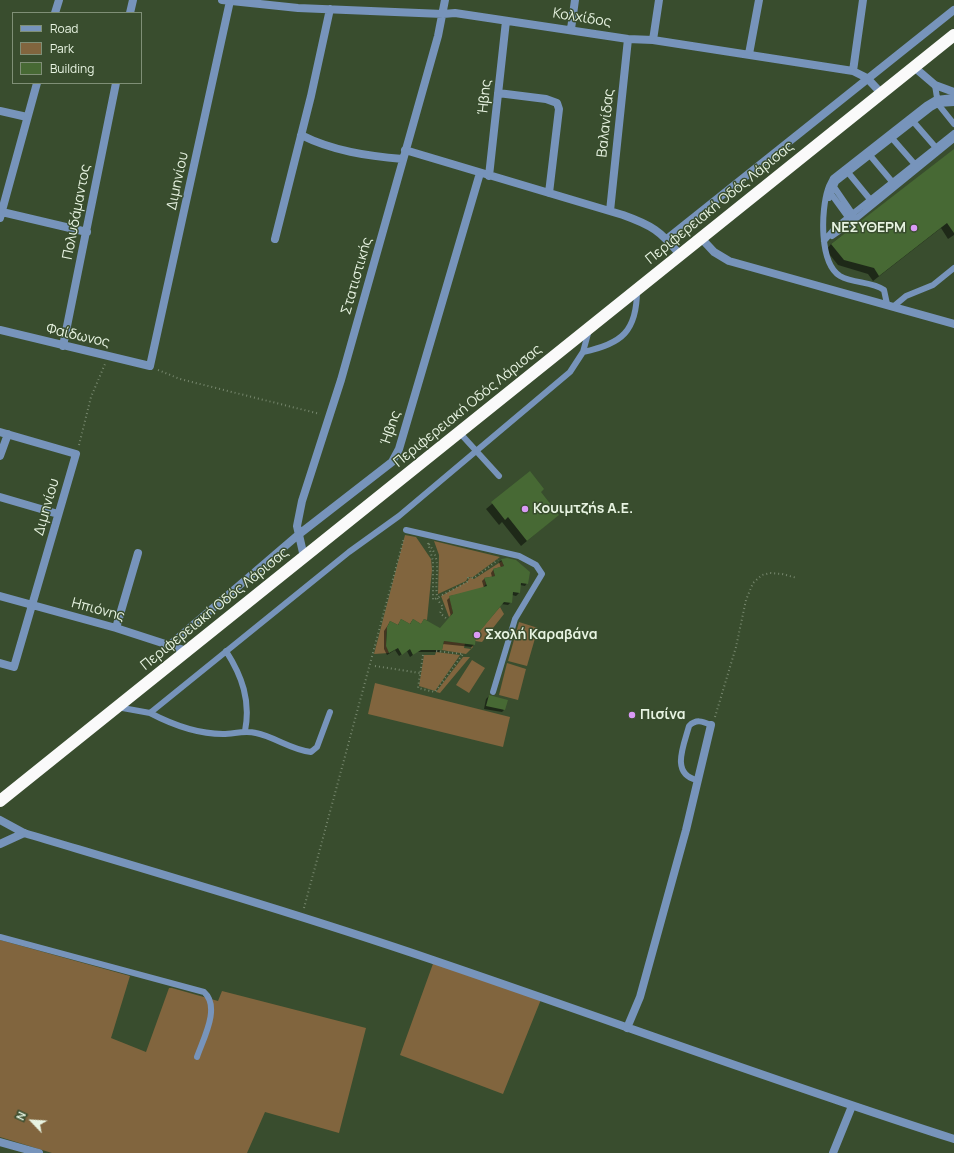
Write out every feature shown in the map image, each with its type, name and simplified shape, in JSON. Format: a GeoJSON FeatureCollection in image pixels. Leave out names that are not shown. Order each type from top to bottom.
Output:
{"type":"FeatureCollection","features":[{"type":"Feature","properties":{"kind":"highway","name":"Περιφερειακή Οδός Λάρισας"},"geometry":{"type":"LineString","coordinates":[[0,801],[954,35]]}},
{"type":"Feature","properties":{"kind":"street"},"geometry":{"type":"LineString","coordinates":[[55,12],[59,0]]}},
{"type":"Feature","properties":{"kind":"street"},"geometry":{"type":"LineString","coordinates":[[130,12],[133,0]]}},
{"type":"Feature","properties":{"kind":"street","name":"Στατιστικής"},"geometry":{"type":"LineString","coordinates":[[304,557],[298,535],[298,516],[341,380],[443,14],[445,0]]}},
{"type":"Feature","properties":{"kind":"street"},"geometry":{"type":"LineString","coordinates":[[571,29],[575,0]]}},
{"type":"Feature","properties":{"kind":"street"},"geometry":{"type":"LineString","coordinates":[[653,40],[659,0]]}},
{"type":"Feature","properties":{"kind":"street"},"geometry":{"type":"LineString","coordinates":[[749,54],[758,0]]}},
{"type":"Feature","properties":{"kind":"street"},"geometry":{"type":"LineString","coordinates":[[853,71],[863,0]]}},
{"type":"Feature","properties":{"kind":"street","name":"Κολχίδος"},"geometry":{"type":"LineString","coordinates":[[226,1],[298,4],[330,10],[443,14],[455,13],[571,29],[628,39],[653,40],[853,71],[867,78],[881,93]]}},
{"type":"Feature","properties":{"kind":"street","name":"Διμηνίου"},"geometry":{"type":"LineString","coordinates":[[150,366],[226,1]]}},
{"type":"Feature","properties":{"kind":"street"},"geometry":{"type":"LineString","coordinates":[[275,239],[330,10]]}},
{"type":"Feature","properties":{"kind":"street"},"geometry":{"type":"LineString","coordinates":[[667,238],[954,10]]}},
{"type":"Feature","properties":{"kind":"street","name":"Ήβης"},"geometry":{"type":"LineString","coordinates":[[489,176],[506,21]]}},
{"type":"Feature","properties":{"kind":"street","name":"Βαλανίδας"},"geometry":{"type":"LineString","coordinates":[[610,211],[628,39]]}},
{"type":"Feature","properties":{"kind":"street"},"geometry":{"type":"LineString","coordinates":[[914,67],[935,85],[954,92]]}},
{"type":"Feature","properties":{"kind":"street"},"geometry":{"type":"LineString","coordinates":[[36,84],[1,215],[86,232]]}},
{"type":"Feature","properties":{"kind":"street","name":"Πολυδάμαντος"},"geometry":{"type":"LineString","coordinates":[[63,346],[116,84]]}},
{"type":"Feature","properties":{"kind":"street"},"geometry":{"type":"LineString","coordinates":[[498,93],[546,99],[558,103],[559,109],[549,193]]}},
{"type":"Feature","properties":{"kind":"street"},"geometry":{"type":"LineString","coordinates":[[0,111],[27,117]]}},
{"type":"Feature","properties":{"kind":"street"},"geometry":{"type":"LineString","coordinates":[[301,135],[318,143],[341,150],[403,159]]}},
{"type":"Feature","properties":{"kind":"street"},"geometry":{"type":"LineString","coordinates":[[405,150],[610,211],[647,225],[667,238],[680,255]]}},
{"type":"Feature","properties":{"kind":"street","name":"Ήβης"},"geometry":{"type":"LineString","coordinates":[[170,644],[298,535],[392,462],[399,449],[480,173]]}},
{"type":"Feature","properties":{"kind":"street"},"geometry":{"type":"LineString","coordinates":[[0,184],[9,186]]}},
{"type":"Feature","properties":{"kind":"street"},"geometry":{"type":"LineString","coordinates":[[702,238],[714,252],[729,261],[891,305],[954,324]]}},
{"type":"Feature","properties":{"kind":"street","name":"Φαίδωνος"},"geometry":{"type":"LineString","coordinates":[[0,330],[150,366]]}},
{"type":"Feature","properties":{"kind":"street"},"geometry":{"type":"LineString","coordinates":[[0,456],[4,433],[76,454]]}},
{"type":"Feature","properties":{"kind":"street","name":"Διμηνίου"},"geometry":{"type":"LineString","coordinates":[[0,663],[14,667],[76,454]]}},
{"type":"Feature","properties":{"kind":"street"},"geometry":{"type":"LineString","coordinates":[[0,497],[58,514]]}},
{"type":"Feature","properties":{"kind":"street"},"geometry":{"type":"LineString","coordinates":[[116,628],[138,552]]}},
{"type":"Feature","properties":{"kind":"street","name":"Ηπιόνης"},"geometry":{"type":"LineString","coordinates":[[0,596],[116,628],[170,644],[187,651]]}},
{"type":"Feature","properties":{"kind":"street"},"geometry":{"type":"LineString","coordinates":[[627,1028],[640,997],[686,830],[711,725]]}},
{"type":"Feature","properties":{"kind":"street"},"geometry":{"type":"LineString","coordinates":[[0,820],[24,833],[301,917],[434,960],[852,1106],[954,1139]]}},
{"type":"Feature","properties":{"kind":"street"},"geometry":{"type":"LineString","coordinates":[[0,844],[24,833]]}},
{"type":"Feature","properties":{"kind":"street"},"geometry":{"type":"LineString","coordinates":[[833,1153],[852,1106]]}},
{"type":"Feature","properties":{"kind":"street"},"geometry":{"type":"LineString","coordinates":[[0,1142],[39,1153]]}},
{"type":"Feature","properties":{"kind":"lane"},"geometry":{"type":"LineString","coordinates":[[935,85],[937,101],[954,124]]}},
{"type":"Feature","properties":{"kind":"lane"},"geometry":{"type":"LineString","coordinates":[[954,97],[937,101],[846,171],[831,188],[822,230],[827,258],[834,271],[841,276],[856,282],[879,287],[884,290],[891,305],[906,296],[933,285],[954,268]]}},
{"type":"Feature","properties":{"kind":"lane"},"geometry":{"type":"LineString","coordinates":[[937,101],[954,103]]}},
{"type":"Feature","properties":{"kind":"lane"},"geometry":{"type":"LineString","coordinates":[[912,120],[937,150]]}},
{"type":"Feature","properties":{"kind":"lane"},"geometry":{"type":"LineString","coordinates":[[937,150],[954,133]]}},
{"type":"Feature","properties":{"kind":"lane"},"geometry":{"type":"LineString","coordinates":[[891,137],[917,166]]}},
{"type":"Feature","properties":{"kind":"lane"},"geometry":{"type":"LineString","coordinates":[[824,241],[937,150],[954,139]]}},
{"type":"Feature","properties":{"kind":"lane"},"geometry":{"type":"LineString","coordinates":[[868,154],[894,185]]}},
{"type":"Feature","properties":{"kind":"lane"},"geometry":{"type":"LineString","coordinates":[[846,171],[873,202]]}},
{"type":"Feature","properties":{"kind":"lane"},"geometry":{"type":"LineString","coordinates":[[831,188],[852,218]]}},
{"type":"Feature","properties":{"kind":"lane"},"geometry":{"type":"LineString","coordinates":[[582,352],[610,345],[628,331],[634,322],[637,310],[637,289]]}},
{"type":"Feature","properties":{"kind":"lane"},"geometry":{"type":"LineString","coordinates":[[150,712],[349,552],[399,516],[570,372],[582,352],[590,328]]}},
{"type":"Feature","properties":{"kind":"lane"},"geometry":{"type":"LineString","coordinates":[[459,432],[499,476]]}},
{"type":"Feature","properties":{"kind":"lane"},"geometry":{"type":"LineString","coordinates":[[406,530],[518,556],[536,565],[542,574],[515,619],[493,692]]}},
{"type":"Feature","properties":{"kind":"lane"},"geometry":{"type":"LineString","coordinates":[[226,651],[236,668],[244,688],[248,717],[245,731]]}},
{"type":"Feature","properties":{"kind":"lane"},"geometry":{"type":"LineString","coordinates":[[117,707],[150,712],[179,726],[196,731],[218,734],[245,731],[256,733],[311,752],[317,746],[330,712]]}},
{"type":"Feature","properties":{"kind":"lane"},"geometry":{"type":"LineString","coordinates":[[697,780],[688,777],[681,769],[680,762],[685,741],[689,726],[693,722],[699,721],[711,725]]}},
{"type":"Feature","properties":{"kind":"lane"},"geometry":{"type":"LineString","coordinates":[[0,937],[204,992],[209,997],[212,1004],[211,1014],[197,1057]]}},
{"type":"Feature","properties":{"kind":"path"},"geometry":{"type":"LineString","coordinates":[[76,454],[91,398],[101,372],[111,357]]}},
{"type":"Feature","properties":{"kind":"path"},"geometry":{"type":"LineString","coordinates":[[150,366],[180,379],[329,416]]}},
{"type":"Feature","properties":{"kind":"path"},"geometry":{"type":"LineString","coordinates":[[301,917],[406,530]]}},
{"type":"Feature","properties":{"kind":"path"},"geometry":{"type":"LineString","coordinates":[[447,619],[440,613],[443,607],[437,598],[437,560],[435,552],[427,541],[433,561],[433,600],[437,598],[467,582],[468,578],[474,578],[507,553]]}},
{"type":"Feature","properties":{"kind":"path"},"geometry":{"type":"LineString","coordinates":[[711,725],[718,710],[750,588],[756,580],[764,574],[777,573],[797,578]]}},
{"type":"Feature","properties":{"kind":"path"},"geometry":{"type":"LineString","coordinates":[[423,655],[418,688],[435,692],[463,654],[436,651]]}},
{"type":"Feature","properties":{"kind":"path"},"geometry":{"type":"LineString","coordinates":[[375,666],[420,673]]}},
{"type":"Feature","properties":{"kind":"green space"},"geometry":{"type":"Polygon","coordinates":[[[405,535],[416,537],[431,559],[432,570],[427,620],[424,619],[421,624],[413,619],[410,624],[401,619],[398,625],[390,621],[386,637],[389,653],[374,654],[405,535]]]}},
{"type":"Feature","properties":{"kind":"green space"},"geometry":{"type":"Polygon","coordinates":[[[434,541],[500,557],[473,577],[468,577],[466,581],[438,594],[439,555],[434,541]]]}},
{"type":"Feature","properties":{"kind":"green space"},"geometry":{"type":"Polygon","coordinates":[[[502,561],[504,566],[493,569],[495,576],[484,578],[486,584],[481,590],[450,596],[453,613],[449,617],[441,596],[467,582],[470,577],[474,579],[502,561]]]}},
{"type":"Feature","properties":{"kind":"green space"},"geometry":{"type":"Polygon","coordinates":[[[500,607],[504,614],[482,642],[475,641],[476,633],[477,634],[500,607]]]}},
{"type":"Feature","properties":{"kind":"green space"},"geometry":{"type":"Polygon","coordinates":[[[519,622],[538,628],[527,666],[508,661],[519,622]]]}},
{"type":"Feature","properties":{"kind":"green space"},"geometry":{"type":"Polygon","coordinates":[[[444,641],[465,643],[464,648],[471,649],[466,654],[442,650],[444,641]]]}},
{"type":"Feature","properties":{"kind":"green space"},"geometry":{"type":"Polygon","coordinates":[[[436,652],[460,655],[435,691],[419,686],[424,655],[435,655],[436,652]]]}},
{"type":"Feature","properties":{"kind":"green space"},"geometry":{"type":"Polygon","coordinates":[[[463,657],[470,657],[440,693],[436,692],[463,657]]]}},
{"type":"Feature","properties":{"kind":"green space"},"geometry":{"type":"Polygon","coordinates":[[[472,660],[485,668],[469,693],[456,685],[472,660]]]}},
{"type":"Feature","properties":{"kind":"green space"},"geometry":{"type":"Polygon","coordinates":[[[507,663],[526,669],[518,700],[499,695],[507,663]]]}},
{"type":"Feature","properties":{"kind":"green space"},"geometry":{"type":"Polygon","coordinates":[[[375,683],[510,717],[503,747],[368,714],[375,683]]]}},
{"type":"Feature","properties":{"kind":"green space"},"geometry":{"type":"Polygon","coordinates":[[[0,940],[130,976],[111,1038],[146,1052],[169,988],[218,1001],[222,991],[366,1028],[339,1133],[265,1112],[247,1153],[52,1153],[0,1137],[0,940]]]}},
{"type":"Feature","properties":{"kind":"green space"},"geometry":{"type":"Polygon","coordinates":[[[434,961],[542,997],[503,1094],[400,1055],[434,961]]]}},
{"type":"Feature","properties":{"kind":"building"},"geometry":{"type":"Polygon","coordinates":[[[954,149],[954,233],[947,223],[879,276],[874,268],[844,260],[831,244],[954,149]]]}},
{"type":"Feature","properties":{"kind":"building","name":"Κουιμτζήs Α.Ε."},"geometry":{"type":"Polygon","coordinates":[[[530,471],[544,489],[541,492],[559,515],[527,541],[508,517],[505,520],[491,502],[530,471]]]}},
{"type":"Feature","properties":{"kind":"building"},"geometry":{"type":"Polygon","coordinates":[[[507,558],[516,560],[530,572],[528,584],[521,583],[520,593],[513,592],[512,603],[504,602],[476,636],[475,645],[444,641],[442,650],[421,650],[413,655],[410,649],[402,655],[398,648],[389,653],[386,646],[387,627],[390,621],[398,625],[401,619],[410,624],[413,619],[421,624],[424,619],[440,628],[453,613],[449,596],[487,586],[484,578],[495,576],[493,569],[504,566],[501,559],[507,558]]]}},
{"type":"Feature","properties":{"kind":"building"},"geometry":{"type":"Polygon","coordinates":[[[489,695],[508,700],[505,710],[486,706],[489,695]]]}},
{"type":"Feature","properties":{"kind":"place","name":"ΝΕΣΥΘΕΡΜ"},"geometry":{"type":"Point","coordinates":[914,228]}},
{"type":"Feature","properties":{"kind":"place","name":"Κουιμτζήs Α.Ε."},"geometry":{"type":"Point","coordinates":[525,509]}},
{"type":"Feature","properties":{"kind":"place","name":"Σχολή Καραβάνα"},"geometry":{"type":"Point","coordinates":[477,635]}},
{"type":"Feature","properties":{"kind":"place","name":"Πισίνα"},"geometry":{"type":"Point","coordinates":[632,715]}}]}
